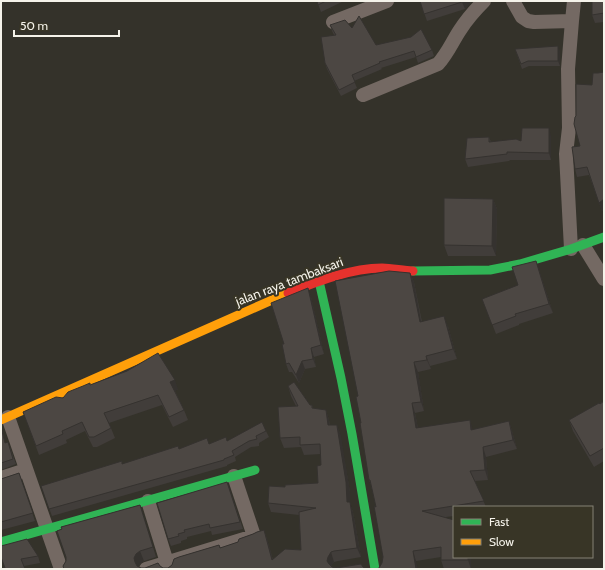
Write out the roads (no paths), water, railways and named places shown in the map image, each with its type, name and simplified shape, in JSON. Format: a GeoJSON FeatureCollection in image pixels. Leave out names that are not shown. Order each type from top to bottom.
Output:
{"type":"FeatureCollection","features":[{"type":"Feature","properties":{"kind":"street"},"geometry":{"type":"LineString","coordinates":[[333,22],[387,1]]}},
{"type":"Feature","properties":{"kind":"street"},"geometry":{"type":"LineString","coordinates":[[363,95],[438,64],[445,56],[460,29],[484,1]]}},
{"type":"Feature","properties":{"kind":"street"},"geometry":{"type":"LineString","coordinates":[[513,1],[522,17],[528,21],[572,21]]}},
{"type":"Feature","properties":{"kind":"street"},"geometry":{"type":"LineString","coordinates":[[574,1],[568,69],[569,128],[566,154],[577,247],[604,280]]}},
{"type":"Feature","properties":{"kind":"street","name":"jalan raya tambaksari"},"geometry":{"type":"LineString","coordinates":[[4,418],[274,299],[319,281],[354,271],[382,268],[411,271],[490,270],[520,264],[577,247],[604,237]]}},
{"type":"Feature","properties":{"kind":"street"},"geometry":{"type":"LineString","coordinates":[[319,281],[352,434],[372,560],[375,567],[360,566]]}},
{"type":"Feature","properties":{"kind":"street"},"geometry":{"type":"LineString","coordinates":[[4,418],[26,470],[61,569]]}},
{"type":"Feature","properties":{"kind":"street"},"geometry":{"type":"LineString","coordinates":[[1,478],[26,470]]}},
{"type":"Feature","properties":{"kind":"street"},"geometry":{"type":"LineString","coordinates":[[1,542],[255,470]]}},
{"type":"Feature","properties":{"kind":"street"},"geometry":{"type":"LineString","coordinates":[[146,569],[168,566],[254,536],[234,476]]}},
{"type":"Feature","properties":{"kind":"street"},"geometry":{"type":"LineString","coordinates":[[148,501],[168,566]]}}]}
